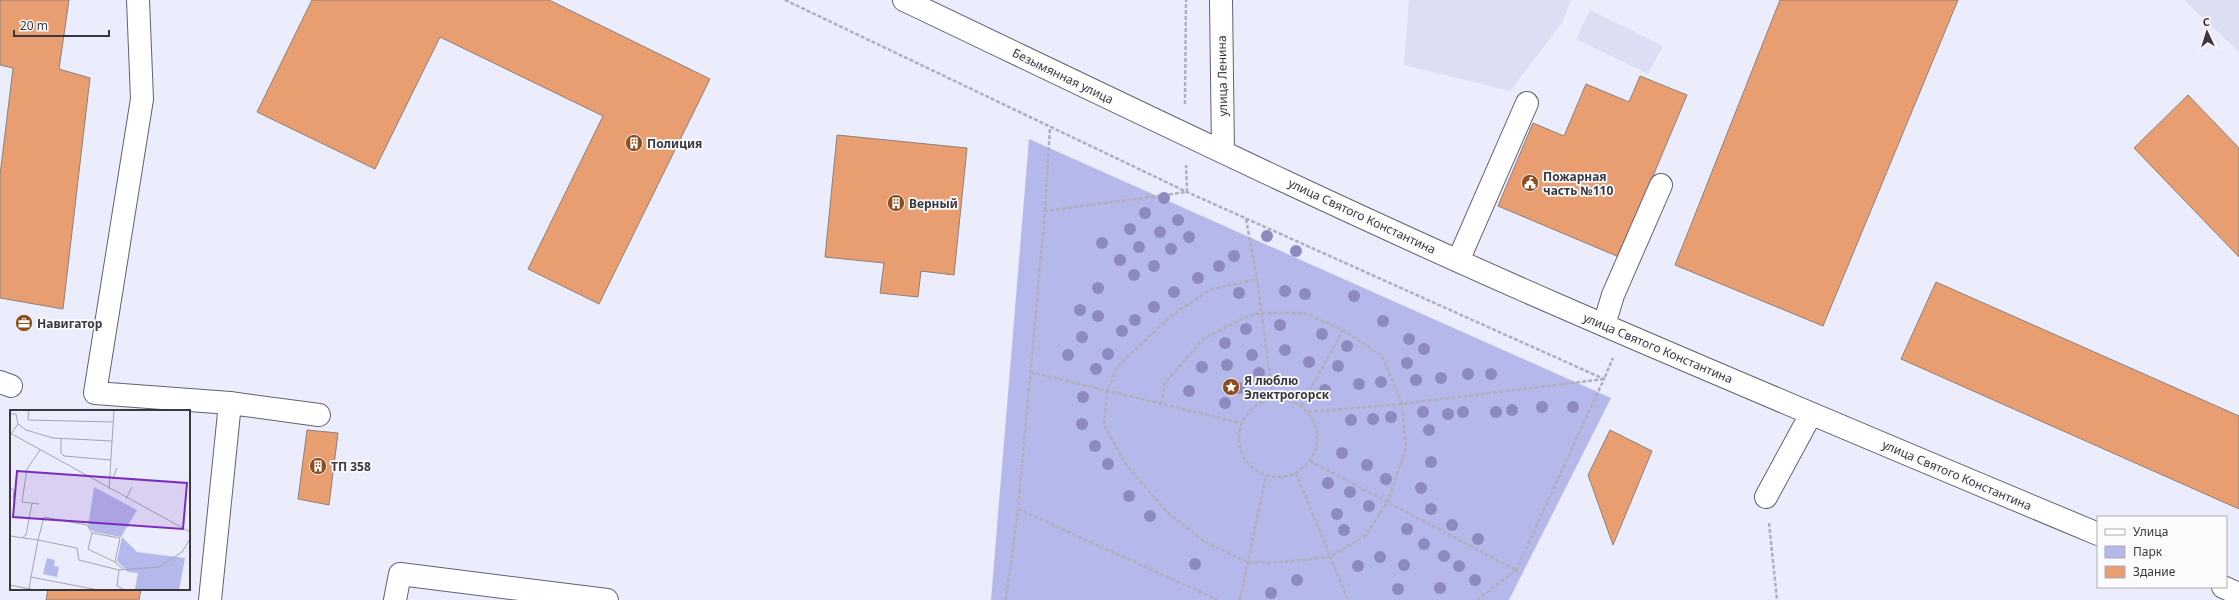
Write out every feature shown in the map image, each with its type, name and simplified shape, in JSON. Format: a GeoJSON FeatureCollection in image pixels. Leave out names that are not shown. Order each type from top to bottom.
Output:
{"type":"FeatureCollection","features":[{"type":"Feature","properties":{"kind":"street"},"geometry":{"type":"LineString","coordinates":[[138,0],[142,98],[95,393],[230,403],[318,415]]}},
{"type":"Feature","properties":{"kind":"street","name":"Безымянная улица"},"geometry":{"type":"LineString","coordinates":[[904,0],[1223,152]]}},
{"type":"Feature","properties":{"kind":"street","name":"улица Ленина"},"geometry":{"type":"LineString","coordinates":[[1221,0],[1223,152]]}},
{"type":"Feature","properties":{"kind":"street"},"geometry":{"type":"LineString","coordinates":[[1458,261],[1527,102]]}},
{"type":"Feature","properties":{"kind":"street","name":"улица Святого Константина"},"geometry":{"type":"LineString","coordinates":[[1223,152],[1458,261],[1604,325],[1811,414],[2097,534]]}},
{"type":"Feature","properties":{"kind":"street"},"geometry":{"type":"LineString","coordinates":[[1604,325],[1613,295],[1661,185]]}},
{"type":"Feature","properties":{"kind":"street"},"geometry":{"type":"LineString","coordinates":[[210,600],[230,403]]}},
{"type":"Feature","properties":{"kind":"street"},"geometry":{"type":"LineString","coordinates":[[1766,497],[1811,414]]}},
{"type":"Feature","properties":{"kind":"street"},"geometry":{"type":"LineString","coordinates":[[395,600],[400,574],[607,600]]}},
{"type":"Feature","properties":{"kind":"street"},"geometry":{"type":"LineString","coordinates":[[2225,588],[2239,594]]}},
{"type":"Feature","properties":{"kind":"path"},"geometry":{"type":"LineString","coordinates":[[785,0],[1050,128],[1187,192],[1604,379]]}},
{"type":"Feature","properties":{"kind":"path"},"geometry":{"type":"LineString","coordinates":[[1186,0],[1185,134],[1187,192]]}},
{"type":"Feature","properties":{"kind":"path"},"geometry":{"type":"LineString","coordinates":[[1006,600],[1018,509],[1045,211],[1050,128]]}},
{"type":"Feature","properties":{"kind":"path"},"geometry":{"type":"LineString","coordinates":[[1045,211],[1187,192]]}},
{"type":"Feature","properties":{"kind":"path"},"geometry":{"type":"LineString","coordinates":[[1246,219],[1257,279],[1273,399]]}},
{"type":"Feature","properties":{"kind":"path"},"geometry":{"type":"LineString","coordinates":[[1161,404],[1165,383],[1203,339],[1246,317],[1261,313],[1304,314],[1343,330],[1382,356],[1402,404],[1406,448],[1388,501],[1366,535],[1330,557],[1272,563],[1247,562],[1205,542],[1174,517],[1127,466],[1104,425],[1107,391],[1118,366],[1172,315],[1212,289],[1257,279]]}},
{"type":"Feature","properties":{"kind":"path"},"geometry":{"type":"LineString","coordinates":[[1301,406],[1343,330]]}},
{"type":"Feature","properties":{"kind":"path"},"geometry":{"type":"LineString","coordinates":[[1477,600],[1516,570],[1624,333]]}},
{"type":"Feature","properties":{"kind":"path"},"geometry":{"type":"LineString","coordinates":[[1030,372],[1241,424]]}},
{"type":"Feature","properties":{"kind":"path"},"geometry":{"type":"LineString","coordinates":[[1308,412],[1402,404],[1604,379]]}},
{"type":"Feature","properties":{"kind":"path"},"geometry":{"type":"LineString","coordinates":[[1273,399],[1288,399],[1301,406],[1308,412],[1316,428],[1317,445],[1310,461],[1296,473],[1281,477],[1266,475],[1248,464],[1239,445],[1241,424],[1253,407],[1273,399]]}},
{"type":"Feature","properties":{"kind":"path"},"geometry":{"type":"LineString","coordinates":[[1310,461],[1516,570]]}},
{"type":"Feature","properties":{"kind":"path"},"geometry":{"type":"LineString","coordinates":[[1296,473],[1348,600]]}},
{"type":"Feature","properties":{"kind":"path"},"geometry":{"type":"LineString","coordinates":[[1240,600],[1266,475]]}},
{"type":"Feature","properties":{"kind":"path"},"geometry":{"type":"LineString","coordinates":[[1766,497],[1777,600]]}},
{"type":"Feature","properties":{"kind":"path"},"geometry":{"type":"LineString","coordinates":[[1018,509],[1218,600]]}},
{"type":"Feature","properties":{"kind":"shaded area"},"geometry":{"type":"Polygon","coordinates":[[[1409,0],[1571,0],[1562,23],[1510,91],[1404,65],[1409,0]]]}},
{"type":"Feature","properties":{"kind":"shaded area"},"geometry":{"type":"Polygon","coordinates":[[[2184,0],[2239,0],[2239,52],[2184,0]]]}},
{"type":"Feature","properties":{"kind":"shaded area"},"geometry":{"type":"Polygon","coordinates":[[[1590,10],[1663,46],[1648,74],[1576,39],[1590,10]]]}},
{"type":"Feature","properties":{"kind":"green space"},"geometry":{"type":"Polygon","coordinates":[[[1029,139],[1611,398],[1509,600],[991,600],[1029,139]]]}},
{"type":"Feature","properties":{"kind":"building"},"geometry":{"type":"Polygon","coordinates":[[[0,0],[69,0],[59,69],[90,78],[63,309],[0,298],[0,175],[13,68],[0,65],[0,0]]]}},
{"type":"Feature","properties":{"kind":"building","name":"Полиция"},"geometry":{"type":"Polygon","coordinates":[[[312,0],[549,0],[710,79],[599,304],[528,269],[603,116],[440,37],[375,169],[257,112],[312,0]]]}},
{"type":"Feature","properties":{"kind":"building"},"geometry":{"type":"Polygon","coordinates":[[[1780,0],[1958,0],[1823,326],[1675,265],[1780,0]]]}},
{"type":"Feature","properties":{"kind":"building"},"geometry":{"type":"Polygon","coordinates":[[[1640,76],[1687,95],[1619,257],[1498,206],[1533,123],[1564,136],[1586,84],[1629,102],[1640,76]]]}},
{"type":"Feature","properties":{"kind":"building"},"geometry":{"type":"Polygon","coordinates":[[[2188,95],[2239,148],[2239,257],[2134,148],[2188,95]]]}},
{"type":"Feature","properties":{"kind":"building","name":"Верный"},"geometry":{"type":"Polygon","coordinates":[[[837,135],[967,148],[954,275],[921,271],[918,297],[880,293],[884,263],[825,257],[837,135]]]}},
{"type":"Feature","properties":{"kind":"building"},"geometry":{"type":"Polygon","coordinates":[[[1936,282],[2239,416],[2239,509],[1901,359],[1936,282]]]}},
{"type":"Feature","properties":{"kind":"building","name":"ТП 358"},"geometry":{"type":"Polygon","coordinates":[[[307,430],[338,433],[329,505],[298,499],[307,430]]]}},
{"type":"Feature","properties":{"kind":"building"},"geometry":{"type":"Polygon","coordinates":[[[1610,430],[1652,451],[1613,545],[1588,475],[1610,430]]]}},
{"type":"Feature","properties":{"kind":"building"},"geometry":{"type":"Polygon","coordinates":[[[48,590],[141,590],[139,600],[46,600],[48,590]]]}},
{"type":"Feature","properties":{"kind":"place","name":"Полиция"},"geometry":{"type":"Point","coordinates":[634,143]}},
{"type":"Feature","properties":{"kind":"place","name":"Пожарная часть №110"},"geometry":{"type":"Point","coordinates":[1530,183]}},
{"type":"Feature","properties":{"kind":"place","name":"Верный"},"geometry":{"type":"Point","coordinates":[896,203]}},
{"type":"Feature","properties":{"kind":"place","name":"Навигатор"},"geometry":{"type":"Point","coordinates":[24,323]}},
{"type":"Feature","properties":{"kind":"place","name":"Я люблю Электрогорск"},"geometry":{"type":"Point","coordinates":[1231,387]}},
{"type":"Feature","properties":{"kind":"place","name":"ТП 358"},"geometry":{"type":"Point","coordinates":[318,466]}}]}
